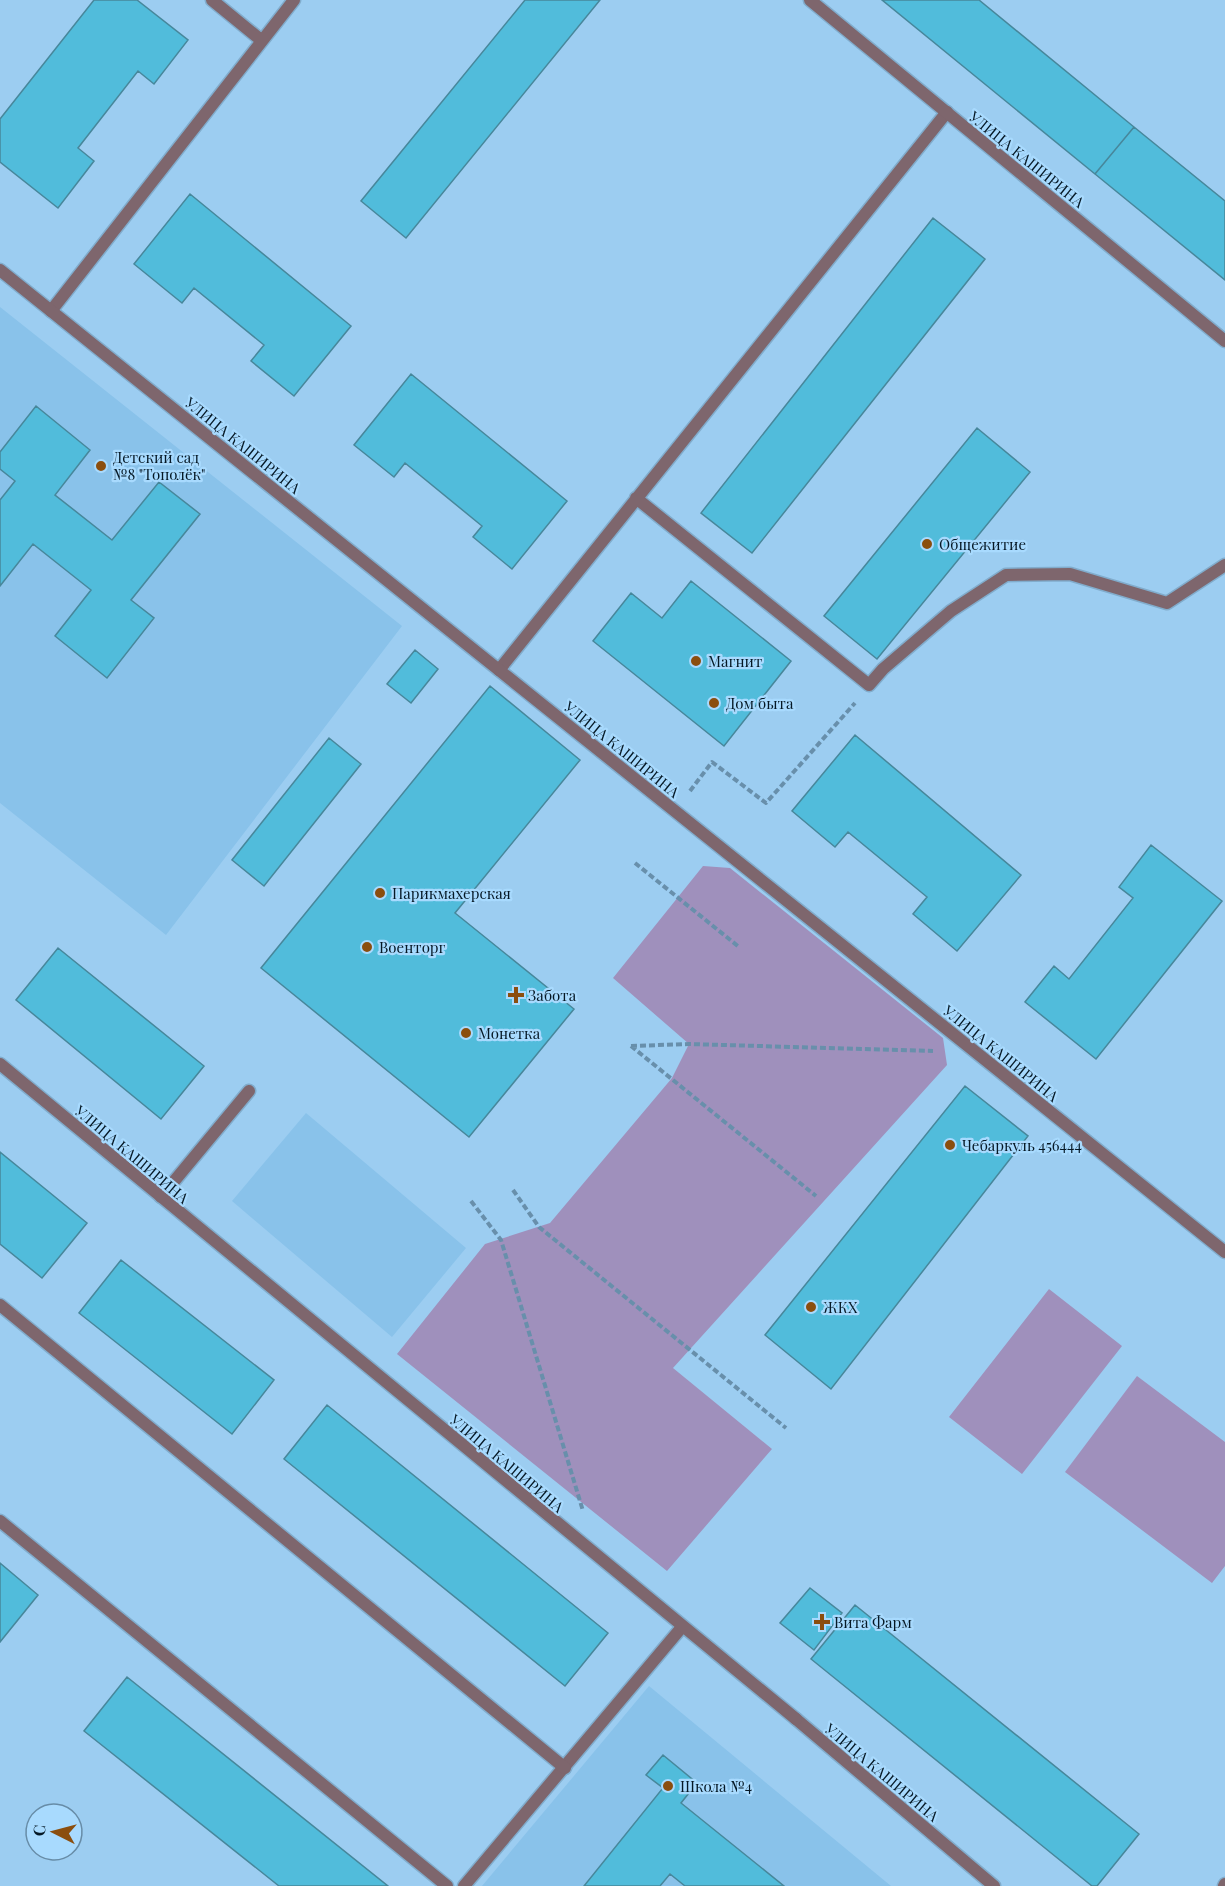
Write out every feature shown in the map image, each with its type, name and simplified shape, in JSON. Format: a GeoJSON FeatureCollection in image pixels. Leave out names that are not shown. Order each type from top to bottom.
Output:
{"type":"FeatureCollection","features":[{"type":"Feature","properties":{"kind":"street"},"geometry":{"type":"LineString","coordinates":[[212,0],[261,40]]}},
{"type":"Feature","properties":{"kind":"street"},"geometry":{"type":"LineString","coordinates":[[51,311],[294,0]]}},
{"type":"Feature","properties":{"kind":"street","name":"УЛИЦА КАШИРИНА"},"geometry":{"type":"LineString","coordinates":[[810,0],[1225,341]]}},
{"type":"Feature","properties":{"kind":"street"},"geometry":{"type":"LineString","coordinates":[[499,670],[947,112]]}},
{"type":"Feature","properties":{"kind":"street","name":"УЛИЦА КАШИРИНА"},"geometry":{"type":"LineString","coordinates":[[0,270],[1225,1252]]}},
{"type":"Feature","properties":{"kind":"street"},"geometry":{"type":"LineString","coordinates":[[636,498],[869,685],[883,669],[951,611],[1006,575],[1070,574],[1167,603],[1225,565]]}},
{"type":"Feature","properties":{"kind":"street","name":"УЛИЦА КАШИРИНА"},"geometry":{"type":"LineString","coordinates":[[0,1064],[682,1628],[796,1719],[994,1886]]}},
{"type":"Feature","properties":{"kind":"street"},"geometry":{"type":"LineString","coordinates":[[161,1197],[249,1091]]}},
{"type":"Feature","properties":{"kind":"street"},"geometry":{"type":"LineString","coordinates":[[0,1305],[565,1768]]}},
{"type":"Feature","properties":{"kind":"street"},"geometry":{"type":"LineString","coordinates":[[0,1521],[447,1886]]}},
{"type":"Feature","properties":{"kind":"street"},"geometry":{"type":"LineString","coordinates":[[464,1886],[682,1628]]}},
{"type":"Feature","properties":{"kind":"path"},"geometry":{"type":"LineString","coordinates":[[675,811],[712,762],[766,803],[869,685]]}},
{"type":"Feature","properties":{"kind":"path"},"geometry":{"type":"LineString","coordinates":[[635,863],[739,947]]}},
{"type":"Feature","properties":{"kind":"path"},"geometry":{"type":"LineString","coordinates":[[816,1196],[631,1046],[689,1044],[937,1051]]}},
{"type":"Feature","properties":{"kind":"path"},"geometry":{"type":"LineString","coordinates":[[513,1190],[539,1227],[786,1428]]}},
{"type":"Feature","properties":{"kind":"path"},"geometry":{"type":"LineString","coordinates":[[471,1201],[501,1240],[585,1517],[585,1547]]}},
{"type":"Feature","properties":{"kind":"shaded area","name":"Детский сад №8 \"Тополёк\""},"geometry":{"type":"Polygon","coordinates":[[[0,307],[402,626],[166,935],[0,803],[0,307]]]}},
{"type":"Feature","properties":{"kind":"shaded area"},"geometry":{"type":"Polygon","coordinates":[[[703,866],[730,868],[943,1038],[947,1065],[673,1368],[772,1449],[667,1571],[397,1354],[485,1244],[550,1223],[672,1078],[689,1044],[613,978],[703,866]]]}},
{"type":"Feature","properties":{"kind":"shaded area"},"geometry":{"type":"Polygon","coordinates":[[[306,1113],[466,1248],[392,1337],[232,1201],[306,1113]]]}},
{"type":"Feature","properties":{"kind":"shaded area"},"geometry":{"type":"Polygon","coordinates":[[[1049,1289],[1122,1346],[1022,1474],[949,1417],[1049,1289]]]}},
{"type":"Feature","properties":{"kind":"shaded area"},"geometry":{"type":"Polygon","coordinates":[[[1137,1376],[1225,1442],[1225,1566],[1212,1583],[1065,1472],[1137,1376]]]}},
{"type":"Feature","properties":{"kind":"shaded area","name":"Школа №4"},"geometry":{"type":"Polygon","coordinates":[[[649,1686],[891,1886],[482,1886],[649,1686]]]}},
{"type":"Feature","properties":{"kind":"building"},"geometry":{"type":"Polygon","coordinates":[[[94,0],[137,0],[188,40],[154,84],[138,71],[78,148],[94,161],[58,208],[0,162],[0,119],[94,0]]]}},
{"type":"Feature","properties":{"kind":"building"},"geometry":{"type":"Polygon","coordinates":[[[525,0],[600,0],[406,238],[361,201],[525,0]]]}},
{"type":"Feature","properties":{"kind":"building"},"geometry":{"type":"Polygon","coordinates":[[[882,0],[979,0],[1134,127],[1095,174],[882,0]]]}},
{"type":"Feature","properties":{"kind":"building"},"geometry":{"type":"Polygon","coordinates":[[[1134,127],[1225,201],[1225,280],[1095,174],[1134,127]]]}},
{"type":"Feature","properties":{"kind":"building"},"geometry":{"type":"Polygon","coordinates":[[[190,194],[351,326],[294,396],[251,361],[264,345],[194,288],[182,303],[134,264],[190,194]]]}},
{"type":"Feature","properties":{"kind":"building"},"geometry":{"type":"Polygon","coordinates":[[[933,218],[985,259],[752,553],[701,513],[933,218]]]}},
{"type":"Feature","properties":{"kind":"building"},"geometry":{"type":"Polygon","coordinates":[[[411,374],[567,501],[512,569],[473,537],[482,526],[405,463],[394,477],[354,445],[411,374]]]}},
{"type":"Feature","properties":{"kind":"building"},"geometry":{"type":"Polygon","coordinates":[[[36,406],[90,450],[55,495],[112,540],[159,482],[200,514],[131,600],[154,618],[107,678],[55,636],[91,590],[33,544],[0,586],[0,500],[15,481],[0,469],[0,452],[36,406]]]}},
{"type":"Feature","properties":{"kind":"building","name":"Общежитие"},"geometry":{"type":"Polygon","coordinates":[[[977,428],[1030,472],[877,659],[824,616],[977,428]]]}},
{"type":"Feature","properties":{"kind":"building","name":"Дом быта"},"geometry":{"type":"Polygon","coordinates":[[[691,581],[791,661],[724,746],[593,641],[631,593],[662,618],[691,581]]]}},
{"type":"Feature","properties":{"kind":"building"},"geometry":{"type":"Polygon","coordinates":[[[415,650],[438,669],[411,703],[387,684],[415,650]]]}},
{"type":"Feature","properties":{"kind":"building"},"geometry":{"type":"Polygon","coordinates":[[[490,686],[580,760],[455,913],[574,1009],[469,1137],[261,968],[490,686]]]}},
{"type":"Feature","properties":{"kind":"building"},"geometry":{"type":"Polygon","coordinates":[[[855,735],[1021,875],[957,951],[913,914],[927,897],[848,832],[835,847],[792,811],[855,735]]]}},
{"type":"Feature","properties":{"kind":"building"},"geometry":{"type":"Polygon","coordinates":[[[329,738],[361,764],[264,886],[232,860],[329,738]]]}},
{"type":"Feature","properties":{"kind":"building"},"geometry":{"type":"Polygon","coordinates":[[[1151,845],[1222,901],[1096,1059],[1025,1002],[1054,966],[1069,979],[1133,898],[1119,887],[1151,845]]]}},
{"type":"Feature","properties":{"kind":"building"},"geometry":{"type":"Polygon","coordinates":[[[58,948],[204,1066],[161,1119],[16,1000],[58,948]]]}},
{"type":"Feature","properties":{"kind":"building"},"geometry":{"type":"Polygon","coordinates":[[[965,1086],[1028,1136],[831,1389],[765,1335],[965,1086]]]}},
{"type":"Feature","properties":{"kind":"building"},"geometry":{"type":"Polygon","coordinates":[[[0,1152],[87,1223],[42,1278],[0,1244],[0,1152]]]}},
{"type":"Feature","properties":{"kind":"building"},"geometry":{"type":"Polygon","coordinates":[[[121,1260],[274,1380],[232,1434],[79,1313],[121,1260]]]}},
{"type":"Feature","properties":{"kind":"building"},"geometry":{"type":"Polygon","coordinates":[[[327,1405],[608,1633],[565,1686],[284,1459],[327,1405]]]}},
{"type":"Feature","properties":{"kind":"building"},"geometry":{"type":"Polygon","coordinates":[[[0,1563],[38,1595],[0,1642],[0,1563]]]}},
{"type":"Feature","properties":{"kind":"building"},"geometry":{"type":"Polygon","coordinates":[[[810,1588],[842,1613],[814,1650],[780,1623],[810,1588]]]}},
{"type":"Feature","properties":{"kind":"building"},"geometry":{"type":"Polygon","coordinates":[[[855,1605],[1139,1834],[1097,1886],[1092,1886],[811,1659],[855,1605]]]}},
{"type":"Feature","properties":{"kind":"building"},"geometry":{"type":"Polygon","coordinates":[[[127,1677],[388,1886],[279,1886],[84,1731],[127,1677]]]}},
{"type":"Feature","properties":{"kind":"building"},"geometry":{"type":"Polygon","coordinates":[[[663,1755],[697,1783],[681,1803],[784,1886],[685,1886],[670,1874],[660,1886],[584,1886],[663,1788],[646,1775],[663,1755]]]}},
{"type":"Feature","properties":{"kind":"place","name":"Детский сад №8 \"Тополёк\""},"geometry":{"type":"Point","coordinates":[101,466]}},
{"type":"Feature","properties":{"kind":"place","name":"Общежитие"},"geometry":{"type":"Point","coordinates":[927,544]}},
{"type":"Feature","properties":{"kind":"place","name":"Магнит"},"geometry":{"type":"Point","coordinates":[696,661]}},
{"type":"Feature","properties":{"kind":"place","name":"Дом быта"},"geometry":{"type":"Point","coordinates":[714,703]}},
{"type":"Feature","properties":{"kind":"place","name":"Парикмахерская"},"geometry":{"type":"Point","coordinates":[380,893]}},
{"type":"Feature","properties":{"kind":"place","name":"Военторг"},"geometry":{"type":"Point","coordinates":[367,947]}},
{"type":"Feature","properties":{"kind":"place","name":"Забота"},"geometry":{"type":"Point","coordinates":[516,995]}},
{"type":"Feature","properties":{"kind":"place","name":"Монетка"},"geometry":{"type":"Point","coordinates":[466,1033]}},
{"type":"Feature","properties":{"kind":"place","name":"Чебаpкуль 456444"},"geometry":{"type":"Point","coordinates":[950,1145]}},
{"type":"Feature","properties":{"kind":"place","name":"ЖКХ"},"geometry":{"type":"Point","coordinates":[811,1307]}},
{"type":"Feature","properties":{"kind":"place","name":"Вита Фарм"},"geometry":{"type":"Point","coordinates":[822,1622]}},
{"type":"Feature","properties":{"kind":"place","name":"Школа №4"},"geometry":{"type":"Point","coordinates":[668,1786]}}]}
